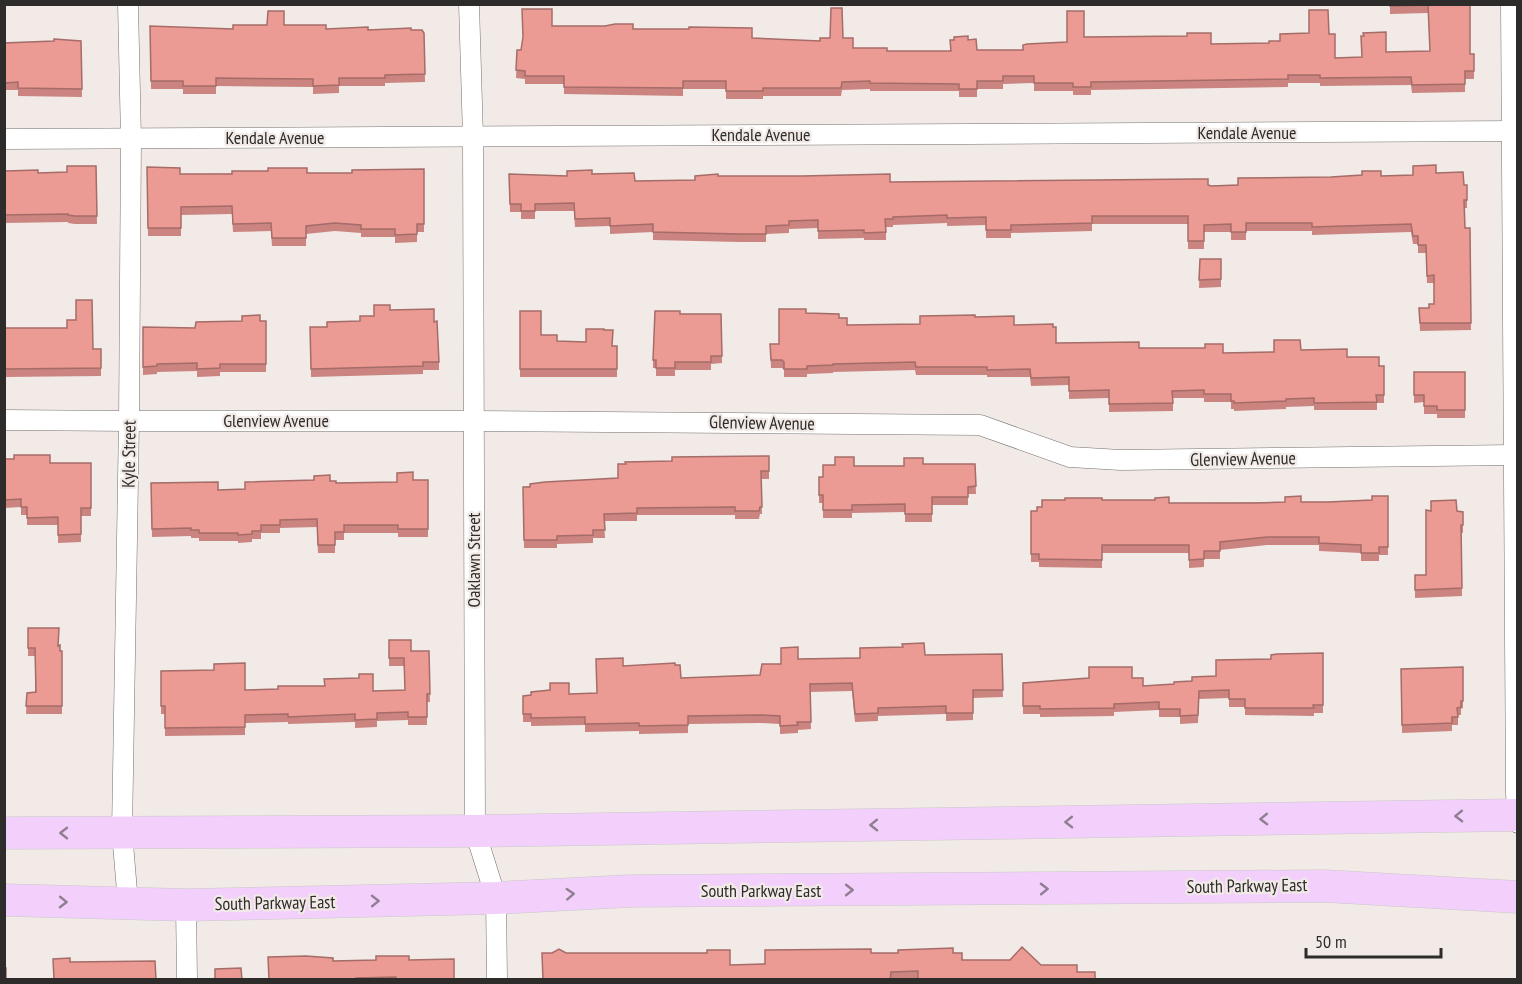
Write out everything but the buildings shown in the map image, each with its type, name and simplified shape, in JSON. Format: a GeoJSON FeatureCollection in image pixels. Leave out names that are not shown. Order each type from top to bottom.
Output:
{"type":"FeatureCollection","features":[{"type":"Feature","properties":{"kind":"main road"},"geometry":{"type":"LineString","coordinates":[[4,833],[475,831],[1517,818]]}},
{"type":"Feature","properties":{"kind":"main road","name":"South Parkway East"},"geometry":{"type":"LineString","coordinates":[[4,900],[186,905],[496,898],[630,891],[1324,886],[1518,897]]}},
{"type":"Feature","properties":{"kind":"street","name":"Kyle Street"},"geometry":{"type":"LineString","coordinates":[[128,4],[131,139],[129,422],[122,832],[128,903]]}},
{"type":"Feature","properties":{"kind":"street","name":"Oaklawn Street"},"geometry":{"type":"LineString","coordinates":[[469,4],[473,137],[475,831],[496,898],[497,980]]}},
{"type":"Feature","properties":{"kind":"street"},"geometry":{"type":"LineString","coordinates":[[1511,4],[1515,131],[1514,455],[1517,818]]}},
{"type":"Feature","properties":{"kind":"street","name":"Kendale Avenue"},"geometry":{"type":"LineString","coordinates":[[4,139],[1515,131]]}},
{"type":"Feature","properties":{"kind":"street","name":"Glenview Avenue"},"geometry":{"type":"LineString","coordinates":[[4,420],[980,425],[1070,457],[1121,460],[1514,455]]}},
{"type":"Feature","properties":{"kind":"street"},"geometry":{"type":"LineString","coordinates":[[186,905],[187,980]]}}]}
